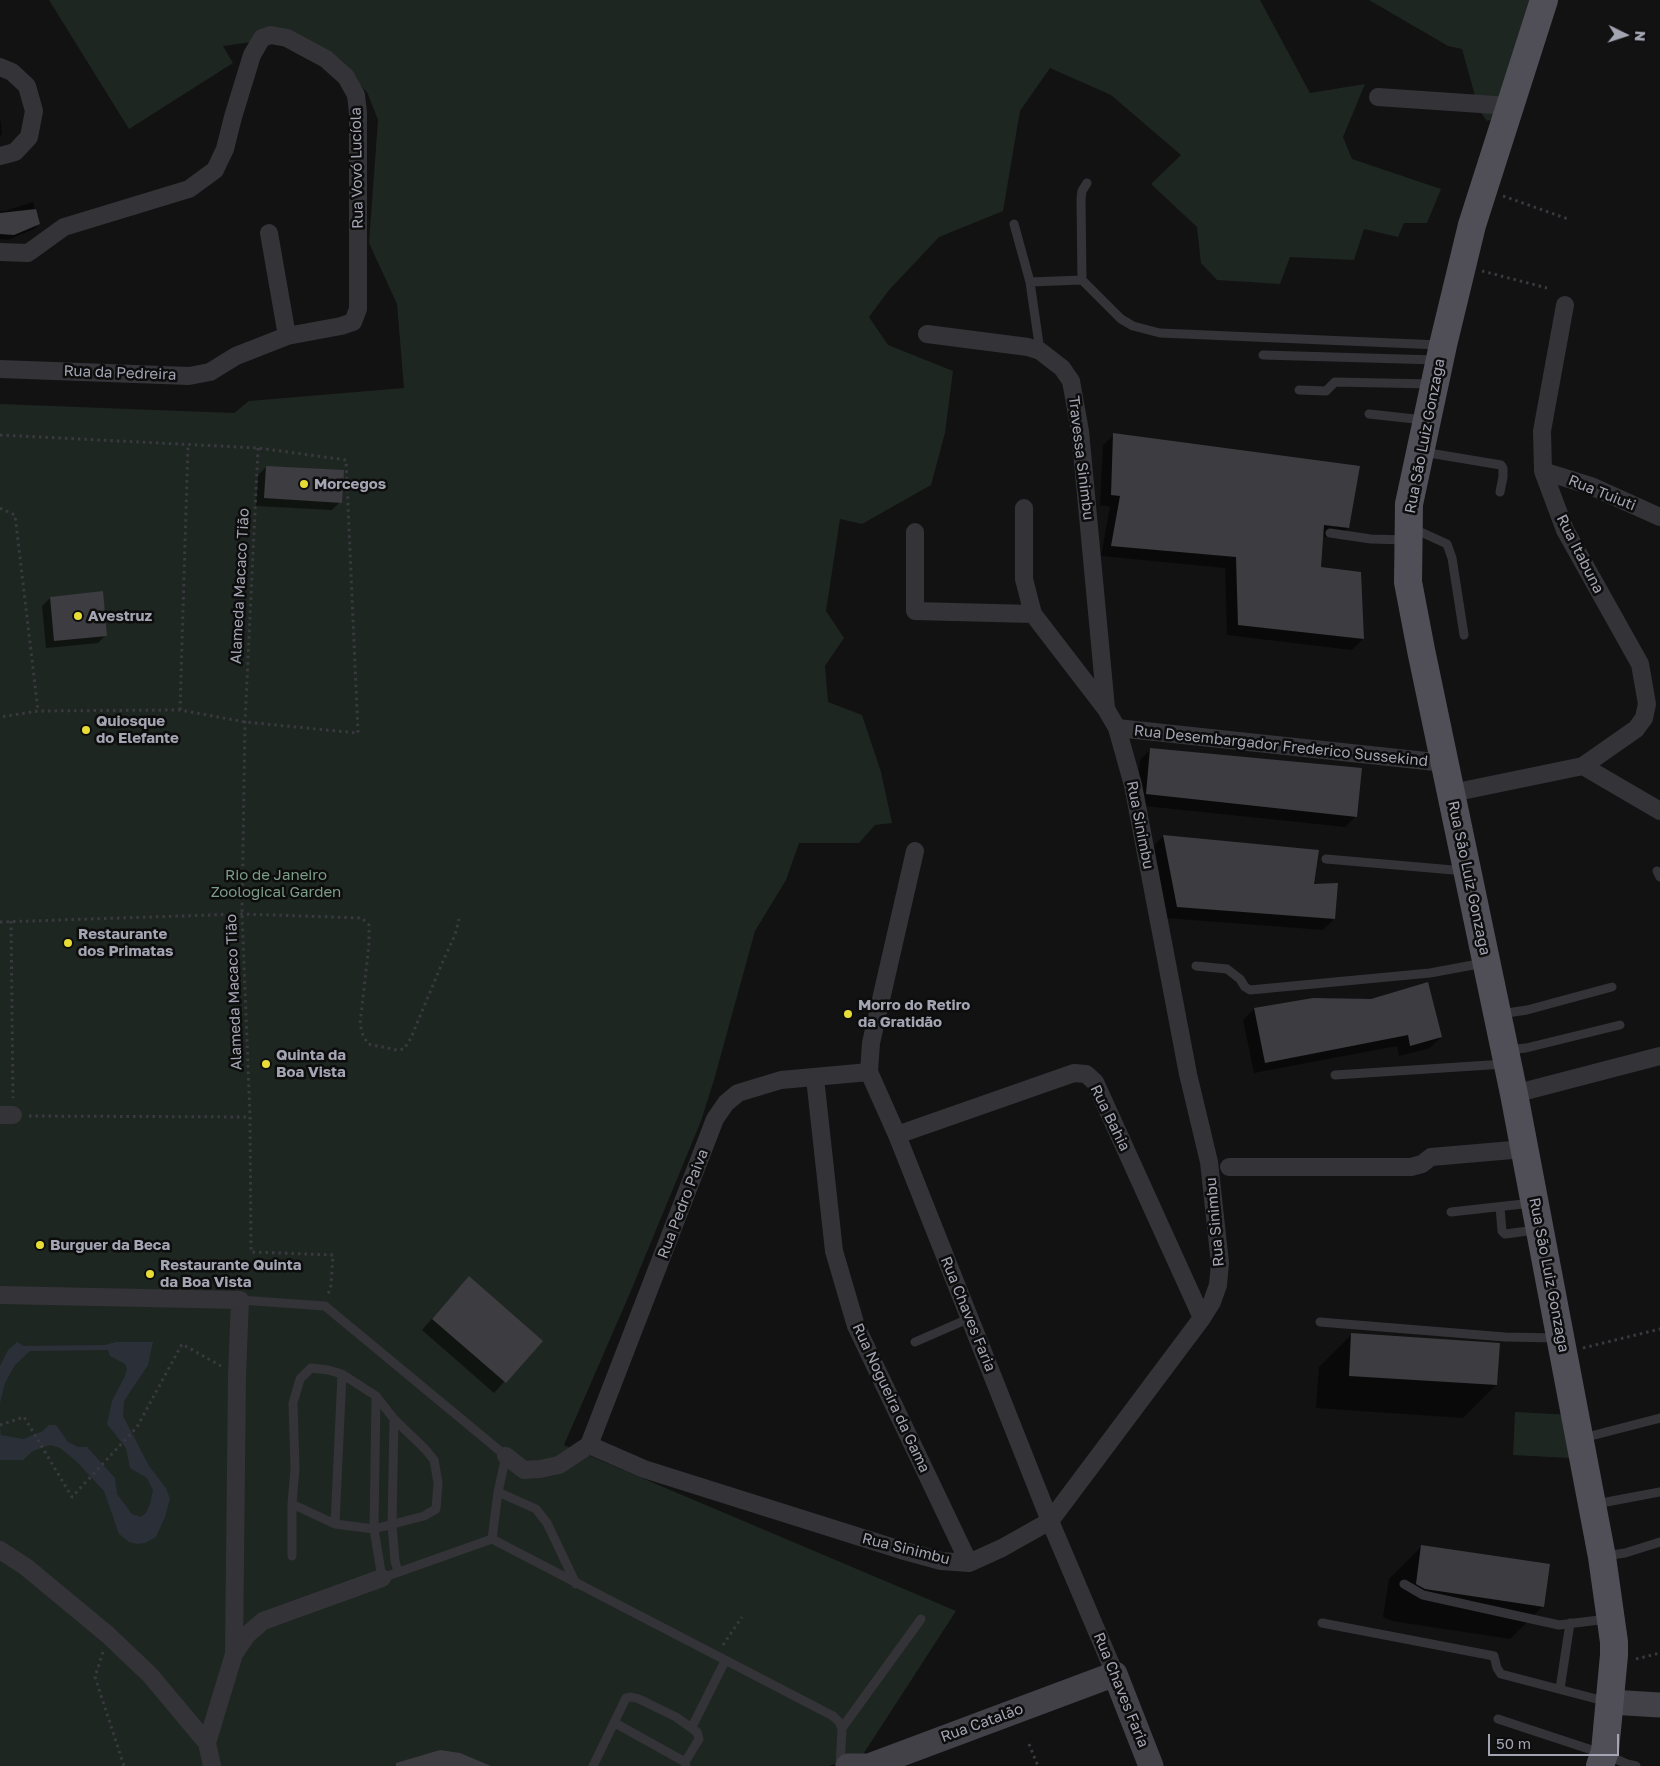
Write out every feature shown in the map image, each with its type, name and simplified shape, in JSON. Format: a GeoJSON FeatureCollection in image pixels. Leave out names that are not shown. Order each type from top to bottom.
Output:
{"type":"FeatureCollection","features":[{"type":"Feature","properties":{"kind":"main road","name":"Rua São Luiz Gonzaga"},"geometry":{"type":"LineString","coordinates":[[1544,0],[1484,189],[1462,266],[1439,363],[1409,504],[1408,582],[1514,1094],[1602,1557],[1614,1654],[1602,1760]]}},
{"type":"Feature","properties":{"kind":"main road","name":"Rua Catalão"},"geometry":{"type":"LineString","coordinates":[[848,1766],[869,1766],[1115,1674]]}},
{"type":"Feature","properties":{"kind":"main road","name":"Rua Chaves Faria"},"geometry":{"type":"LineString","coordinates":[[1115,1674],[1152,1766]]}},
{"type":"Feature","properties":{"kind":"main road"},"geometry":{"type":"LineString","coordinates":[[1610,1702],[1660,1705]]}},
{"type":"Feature","properties":{"kind":"street","name":"Rua Vovó Lucíola"},"geometry":{"type":"LineString","coordinates":[[0,252],[28,253],[64,227],[189,189],[215,170],[225,149],[238,99],[256,46],[262,38],[271,36],[287,38],[326,59],[346,77],[356,95],[358,113],[357,315]]}},
{"type":"Feature","properties":{"kind":"street"},"geometry":{"type":"LineString","coordinates":[[0,67],[12,72],[27,86],[34,111],[29,137],[15,152],[0,156]]}},
{"type":"Feature","properties":{"kind":"street"},"geometry":{"type":"LineString","coordinates":[[1378,97],[1510,106]]}},
{"type":"Feature","properties":{"kind":"street"},"geometry":{"type":"LineString","coordinates":[[269,233],[287,336]]}},
{"type":"Feature","properties":{"kind":"street","name":"Rua Itabuna"},"geometry":{"type":"LineString","coordinates":[[1565,305],[1542,431],[1543,470],[1565,530],[1640,664],[1647,704],[1644,718],[1636,729],[1583,766]]}},
{"type":"Feature","properties":{"kind":"street","name":"Rua da Pedreira"},"geometry":{"type":"LineString","coordinates":[[0,368],[189,376],[210,372],[236,356],[287,336],[353,322],[357,315]]}},
{"type":"Feature","properties":{"kind":"street"},"geometry":{"type":"LineString","coordinates":[[927,334],[1028,347],[1040,351]]}},
{"type":"Feature","properties":{"kind":"street","name":"Travessa Sinimbu"},"geometry":{"type":"LineString","coordinates":[[1040,351],[1062,368],[1071,382],[1080,431],[1106,709]]}},
{"type":"Feature","properties":{"kind":"street","name":"Rua Tuiuti"},"geometry":{"type":"LineString","coordinates":[[1543,470],[1591,486],[1660,517]]}},
{"type":"Feature","properties":{"kind":"street","name":"Rua Sinimbu"},"geometry":{"type":"LineString","coordinates":[[589,1445],[644,1469],[901,1550],[941,1561],[969,1563],[1002,1548],[1050,1522],[1212,1302],[1218,1285],[1220,1263],[1209,1162],[1188,1074],[1133,785],[1117,728],[1106,709],[1032,614],[1024,579],[1024,508]]}},
{"type":"Feature","properties":{"kind":"street"},"geometry":{"type":"LineString","coordinates":[[915,532],[915,611],[1032,614]]}},
{"type":"Feature","properties":{"kind":"street","name":"Rua Desembargador Frederico Sussekind"},"geometry":{"type":"LineString","coordinates":[[1117,728],[1446,764]]}},
{"type":"Feature","properties":{"kind":"street"},"geometry":{"type":"LineString","coordinates":[[1452,793],[1583,766],[1660,812]]}},
{"type":"Feature","properties":{"kind":"street","name":"Rua Chaves Faria"},"geometry":{"type":"LineString","coordinates":[[915,851],[872,1043],[869,1072],[897,1135],[1050,1522],[1115,1674]]}},
{"type":"Feature","properties":{"kind":"street"},"geometry":{"type":"LineString","coordinates":[[1514,1094],[1660,1056]]}},
{"type":"Feature","properties":{"kind":"street","name":"Rua Pedro Paiva"},"geometry":{"type":"LineString","coordinates":[[589,1445],[715,1119],[726,1103],[738,1093],[781,1080],[869,1072]]}},
{"type":"Feature","properties":{"kind":"street","name":"Rua Bahia"},"geometry":{"type":"LineString","coordinates":[[897,1135],[1074,1073],[1086,1074],[1095,1082],[1202,1318]]}},
{"type":"Feature","properties":{"kind":"street","name":"Rua Nogueira da Gama"},"geometry":{"type":"LineString","coordinates":[[815,1078],[834,1251],[856,1326],[969,1563]]}},
{"type":"Feature","properties":{"kind":"street"},"geometry":{"type":"LineString","coordinates":[[1230,1166],[1411,1167],[1422,1164],[1431,1157],[1524,1149]]}},
{"type":"Feature","properties":{"kind":"street"},"geometry":{"type":"LineString","coordinates":[[0,1295],[240,1300],[237,1375],[234,1654],[207,1743]]}},
{"type":"Feature","properties":{"kind":"street"},"geometry":{"type":"LineString","coordinates":[[506,1456],[524,1470],[540,1469],[559,1465],[589,1445]]}},
{"type":"Feature","properties":{"kind":"street"},"geometry":{"type":"LineString","coordinates":[[0,1550],[26,1567],[108,1635],[150,1675],[207,1743],[212,1766]]}},
{"type":"Feature","properties":{"kind":"street"},"geometry":{"type":"LineString","coordinates":[[234,1654],[247,1635],[263,1621],[390,1575]]}},
{"type":"Feature","properties":{"kind":"lane"},"geometry":{"type":"LineString","coordinates":[[1087,183],[1082,191],[1081,199],[1082,280],[1121,319],[1133,326],[1160,333],[1439,363]]}},
{"type":"Feature","properties":{"kind":"lane"},"geometry":{"type":"LineString","coordinates":[[1014,224],[1030,282],[1040,351]]}},
{"type":"Feature","properties":{"kind":"lane"},"geometry":{"type":"LineString","coordinates":[[1030,282],[1082,280]]}},
{"type":"Feature","properties":{"kind":"lane"},"geometry":{"type":"LineString","coordinates":[[1264,355],[1439,363]]}},
{"type":"Feature","properties":{"kind":"lane"},"geometry":{"type":"LineString","coordinates":[[1299,390],[1326,391],[1335,382],[1439,363]]}},
{"type":"Feature","properties":{"kind":"lane"},"geometry":{"type":"LineString","coordinates":[[1370,414],[1427,420]]}},
{"type":"Feature","properties":{"kind":"lane"},"geometry":{"type":"LineString","coordinates":[[1420,452],[1501,465],[1503,468],[1500,492]]}},
{"type":"Feature","properties":{"kind":"lane"},"geometry":{"type":"LineString","coordinates":[[1330,533],[1371,540],[1409,534],[1446,544],[1452,558],[1464,635]]}},
{"type":"Feature","properties":{"kind":"lane"},"geometry":{"type":"LineString","coordinates":[[1326,859],[1468,871]]}},
{"type":"Feature","properties":{"kind":"lane"},"geometry":{"type":"LineString","coordinates":[[1196,966],[1227,969],[1250,990],[1430,973],[1487,962]]}},
{"type":"Feature","properties":{"kind":"lane"},"geometry":{"type":"LineString","coordinates":[[1498,1015],[1527,1010],[1612,987]]}},
{"type":"Feature","properties":{"kind":"lane"},"geometry":{"type":"LineString","coordinates":[[1335,1075],[1484,1066],[1526,1048],[1620,1025]]}},
{"type":"Feature","properties":{"kind":"lane"},"geometry":{"type":"LineString","coordinates":[[1451,1212],[1534,1202]]}},
{"type":"Feature","properties":{"kind":"lane"},"geometry":{"type":"LineString","coordinates":[[1500,1207],[1502,1231],[1505,1234],[1540,1229]]}},
{"type":"Feature","properties":{"kind":"lane"},"geometry":{"type":"LineString","coordinates":[[240,1300],[324,1306],[506,1456],[498,1492],[492,1539]]}},
{"type":"Feature","properties":{"kind":"lane"},"geometry":{"type":"LineString","coordinates":[[915,1342],[970,1318]]}},
{"type":"Feature","properties":{"kind":"lane"},"geometry":{"type":"LineString","coordinates":[[1320,1322],[1505,1337],[1562,1345]]}},
{"type":"Feature","properties":{"kind":"lane"},"geometry":{"type":"LineString","coordinates":[[292,1504],[335,1524],[374,1529],[424,1516],[436,1509],[438,1484],[434,1460],[394,1419],[376,1396],[342,1374],[311,1368],[300,1379],[293,1403],[295,1468],[292,1504],[292,1556]]}},
{"type":"Feature","properties":{"kind":"lane"},"geometry":{"type":"LineString","coordinates":[[335,1524],[342,1374]]}},
{"type":"Feature","properties":{"kind":"lane"},"geometry":{"type":"LineString","coordinates":[[376,1396],[374,1529],[390,1575]]}},
{"type":"Feature","properties":{"kind":"lane"},"geometry":{"type":"LineString","coordinates":[[1580,1438],[1660,1418]]}},
{"type":"Feature","properties":{"kind":"lane"},"geometry":{"type":"LineString","coordinates":[[390,1575],[395,1561],[392,1525],[394,1419]]}},
{"type":"Feature","properties":{"kind":"lane"},"geometry":{"type":"LineString","coordinates":[[498,1492],[536,1509],[547,1523],[576,1584]]}},
{"type":"Feature","properties":{"kind":"lane"},"geometry":{"type":"LineString","coordinates":[[1593,1504],[1660,1492]]}},
{"type":"Feature","properties":{"kind":"lane"},"geometry":{"type":"LineString","coordinates":[[390,1575],[492,1539],[833,1716],[842,1728],[840,1766]]}},
{"type":"Feature","properties":{"kind":"lane"},"geometry":{"type":"LineString","coordinates":[[1602,1557],[1625,1553],[1660,1542]]}},
{"type":"Feature","properties":{"kind":"lane"},"geometry":{"type":"LineString","coordinates":[[1404,1584],[1423,1595],[1559,1625],[1610,1618]]}},
{"type":"Feature","properties":{"kind":"lane"},"geometry":{"type":"LineString","coordinates":[[842,1728],[922,1619]]}},
{"type":"Feature","properties":{"kind":"lane"},"geometry":{"type":"LineString","coordinates":[[1322,1623],[1494,1656],[1497,1668],[1501,1674],[1610,1702]]}},
{"type":"Feature","properties":{"kind":"lane"},"geometry":{"type":"LineString","coordinates":[[1560,1689],[1570,1623]]}},
{"type":"Feature","properties":{"kind":"lane"},"geometry":{"type":"LineString","coordinates":[[692,1727],[725,1661]]}},
{"type":"Feature","properties":{"kind":"lane"},"geometry":{"type":"LineString","coordinates":[[595,1765],[614,1723],[626,1698],[639,1699],[676,1717],[692,1727],[699,1735],[699,1739],[685,1764],[614,1723]]}},
{"type":"Feature","properties":{"kind":"lane"},"geometry":{"type":"LineString","coordinates":[[1498,1719],[1602,1760],[1636,1766]]}},
{"type":"Feature","properties":{"kind":"path"},"geometry":{"type":"LineString","coordinates":[[1484,189],[1568,219]]}},
{"type":"Feature","properties":{"kind":"path"},"geometry":{"type":"LineString","coordinates":[[1462,266],[1547,288]]}},
{"type":"Feature","properties":{"kind":"path"},"geometry":{"type":"LineString","coordinates":[[0,435],[258,448],[346,460],[358,732],[244,722],[180,710],[38,711],[0,717]]}},
{"type":"Feature","properties":{"kind":"path"},"geometry":{"type":"LineString","coordinates":[[180,710],[188,445]]}},
{"type":"Feature","properties":{"kind":"path","name":"Alameda Macaco Tião"},"geometry":{"type":"LineString","coordinates":[[258,448],[244,722],[242,914],[250,1117],[251,1252],[333,1256],[331,1285],[324,1306]]}},
{"type":"Feature","properties":{"kind":"path"},"geometry":{"type":"LineString","coordinates":[[0,508],[15,515],[38,711]]}},
{"type":"Feature","properties":{"kind":"path"},"geometry":{"type":"LineString","coordinates":[[0,922],[242,914],[362,918],[369,925],[369,944],[360,1024],[368,1044],[397,1050],[404,1049],[411,1038],[455,935],[459,919]]}},
{"type":"Feature","properties":{"kind":"path"},"geometry":{"type":"LineString","coordinates":[[11,921],[7,1115],[250,1117]]}},
{"type":"Feature","properties":{"kind":"path"},"geometry":{"type":"LineString","coordinates":[[1562,1345],[1660,1329]]}},
{"type":"Feature","properties":{"kind":"path"},"geometry":{"type":"LineString","coordinates":[[0,1425],[24,1416],[72,1497],[137,1427],[182,1344],[237,1375]]}},
{"type":"Feature","properties":{"kind":"path"},"geometry":{"type":"LineString","coordinates":[[715,1656],[742,1617]]}},
{"type":"Feature","properties":{"kind":"path"},"geometry":{"type":"LineString","coordinates":[[108,1635],[95,1677],[124,1766]]}},
{"type":"Feature","properties":{"kind":"path"},"geometry":{"type":"LineString","coordinates":[[1029,1744],[1038,1766]]}},
{"type":"Feature","properties":{"kind":"green space","name":"Rio de Janeiro Zoological Garden"},"geometry":{"type":"Polygon","coordinates":[[[49,0],[1260,0],[1310,93],[1365,84],[1343,137],[1352,159],[1441,189],[1427,223],[1404,223],[1398,237],[1364,229],[1354,260],[1290,257],[1280,284],[1217,280],[1201,263],[1197,227],[1151,184],[1181,155],[1111,95],[1050,68],[1020,111],[1003,211],[939,237],[889,290],[869,317],[888,345],[953,371],[945,433],[931,485],[862,524],[840,519],[826,611],[844,638],[825,666],[828,702],[862,715],[881,772],[892,823],[875,825],[859,843],[799,843],[786,880],[755,931],[701,1121],[630,1293],[564,1445],[956,1611],[862,1756],[829,1766],[0,1766],[0,404],[234,413],[249,401],[404,388],[397,304],[369,243],[378,120],[367,92],[324,50],[266,40],[223,46],[233,63],[129,129],[49,0]]]}},
{"type":"Feature","properties":{"kind":"green space"},"geometry":{"type":"Polygon","coordinates":[[[1369,0],[1546,0],[1503,116],[1487,121],[1479,110],[1462,49],[1448,46],[1369,0]]]}},
{"type":"Feature","properties":{"kind":"green space"},"geometry":{"type":"Polygon","coordinates":[[[1515,1412],[1571,1415],[1569,1458],[1513,1455],[1515,1412]]]}},
{"type":"Feature","properties":{"kind":"shaded area"},"geometry":{"type":"Polygon","coordinates":[[[17,1342],[24,1346],[105,1345],[116,1342],[153,1342],[148,1365],[124,1401],[123,1416],[149,1466],[166,1488],[170,1499],[165,1517],[156,1537],[145,1543],[137,1544],[129,1542],[119,1534],[104,1491],[76,1461],[60,1448],[50,1445],[33,1451],[23,1460],[0,1460],[0,1426],[1,1435],[23,1439],[43,1431],[49,1425],[56,1425],[68,1442],[78,1447],[87,1447],[115,1478],[117,1494],[132,1514],[141,1517],[146,1513],[150,1504],[153,1490],[147,1478],[130,1468],[126,1448],[107,1424],[112,1401],[125,1376],[127,1369],[125,1364],[110,1356],[108,1350],[30,1351],[15,1365],[5,1383],[0,1403],[0,1366],[8,1350],[17,1342]]]}},
{"type":"Feature","properties":{"kind":"building"},"geometry":{"type":"Polygon","coordinates":[[[36,209],[40,224],[14,235],[0,234],[0,213],[36,209]]]}},
{"type":"Feature","properties":{"kind":"building"},"geometry":{"type":"Polygon","coordinates":[[[1113,433],[1360,466],[1349,528],[1324,525],[1321,567],[1361,572],[1364,639],[1238,625],[1236,557],[1111,546],[1120,496],[1111,495],[1113,433]]]}},
{"type":"Feature","properties":{"kind":"building","name":"Morcegos"},"geometry":{"type":"Polygon","coordinates":[[[266,466],[344,470],[342,503],[264,498],[266,466]]]}},
{"type":"Feature","properties":{"kind":"building","name":"Avestruz"},"geometry":{"type":"Polygon","coordinates":[[[103,591],[107,636],[54,641],[50,597],[103,591]]]}},
{"type":"Feature","properties":{"kind":"building"},"geometry":{"type":"Polygon","coordinates":[[[1150,748],[1362,768],[1357,817],[1146,794],[1150,748]]]}},
{"type":"Feature","properties":{"kind":"building"},"geometry":{"type":"Polygon","coordinates":[[[1163,835],[1319,850],[1314,884],[1338,883],[1335,919],[1177,907],[1163,835]]]}},
{"type":"Feature","properties":{"kind":"building"},"geometry":{"type":"Polygon","coordinates":[[[1428,982],[1442,1037],[1410,1046],[1408,1035],[1265,1063],[1254,1008],[1313,998],[1371,999],[1428,982]]]}},
{"type":"Feature","properties":{"kind":"building"},"geometry":{"type":"Polygon","coordinates":[[[469,1276],[543,1341],[506,1383],[432,1319],[469,1276]]]}},
{"type":"Feature","properties":{"kind":"building"},"geometry":{"type":"Polygon","coordinates":[[[1351,1333],[1500,1343],[1497,1385],[1349,1376],[1351,1333]]]}},
{"type":"Feature","properties":{"kind":"building"},"geometry":{"type":"Polygon","coordinates":[[[1421,1545],[1550,1564],[1544,1607],[1425,1589],[1416,1584],[1421,1545]]]}},
{"type":"Feature","properties":{"kind":"building"},"geometry":{"type":"Polygon","coordinates":[[[440,1750],[460,1753],[491,1766],[396,1766],[396,1763],[440,1750]]]}},
{"type":"Feature","properties":{"kind":"place","name":"Morcegos"},"geometry":{"type":"Point","coordinates":[304,484]}},
{"type":"Feature","properties":{"kind":"place","name":"Avestruz"},"geometry":{"type":"Point","coordinates":[78,616]}},
{"type":"Feature","properties":{"kind":"place","name":"Quiosque do Elefante"},"geometry":{"type":"Point","coordinates":[86,730]}},
{"type":"Feature","properties":{"kind":"place","name":"Restaurante dos Primatas"},"geometry":{"type":"Point","coordinates":[68,943]}},
{"type":"Feature","properties":{"kind":"place","name":"Morro do Retiro da Gratidão"},"geometry":{"type":"Point","coordinates":[848,1014]}},
{"type":"Feature","properties":{"kind":"place","name":"Quinta da Boa Vista"},"geometry":{"type":"Point","coordinates":[266,1064]}},
{"type":"Feature","properties":{"kind":"place","name":"Burguer da Beca"},"geometry":{"type":"Point","coordinates":[40,1245]}},
{"type":"Feature","properties":{"kind":"place","name":"Restaurante Quinta da Boa Vista"},"geometry":{"type":"Point","coordinates":[150,1274]}}]}
